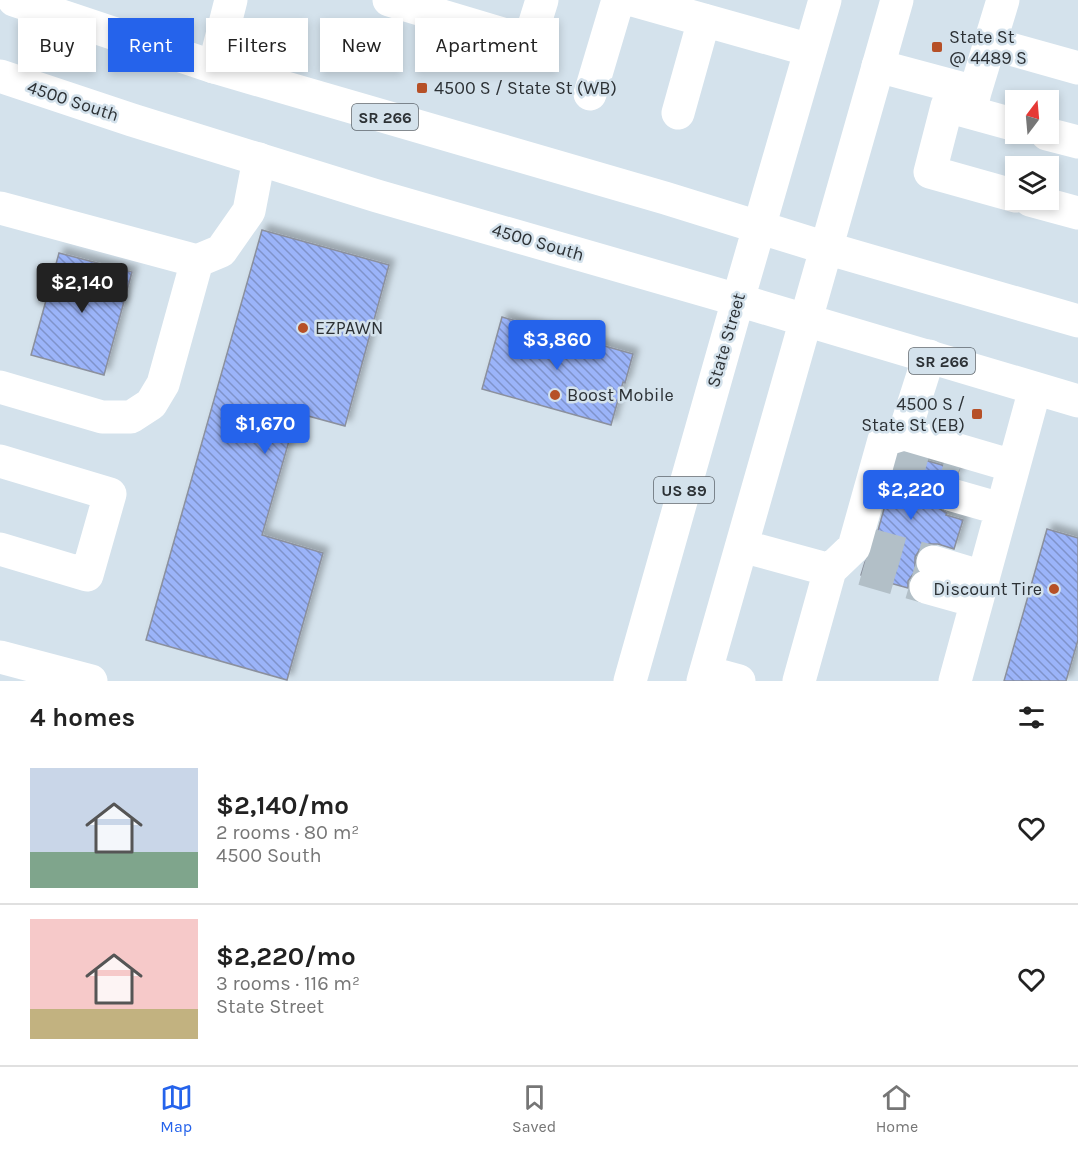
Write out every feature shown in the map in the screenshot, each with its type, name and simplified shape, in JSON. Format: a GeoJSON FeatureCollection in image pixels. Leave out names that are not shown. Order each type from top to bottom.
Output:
{"type":"FeatureCollection","features":[{"type":"Feature","properties":{"kind":"main road","name":"SR 266"},"geometry":{"type":"LineString","coordinates":[[14,0],[206,64]]}},
{"type":"Feature","properties":{"kind":"main road"},"geometry":{"type":"LineString","coordinates":[[226,18],[231,0]]}},
{"type":"Feature","properties":{"kind":"main road"},"geometry":{"type":"LineString","coordinates":[[389,0],[529,42],[542,0]]}},
{"type":"Feature","properties":{"kind":"main road"},"geometry":{"type":"LineString","coordinates":[[590,94],[618,0]]}},
{"type":"Feature","properties":{"kind":"main road"},"geometry":{"type":"LineString","coordinates":[[633,0],[810,50]]}},
{"type":"Feature","properties":{"kind":"main road","name":"State Street"},"geometry":{"type":"LineString","coordinates":[[630,681],[825,0]]}},
{"type":"Feature","properties":{"kind":"main road"},"geometry":{"type":"LineString","coordinates":[[739,681],[704,676],[897,0]]}},
{"type":"Feature","properties":{"kind":"main road"},"geometry":{"type":"LineString","coordinates":[[973,102],[1003,0]]}},
{"type":"Feature","properties":{"kind":"main road"},"geometry":{"type":"LineString","coordinates":[[678,113],[704,20]]}},
{"type":"Feature","properties":{"kind":"main road"},"geometry":{"type":"LineString","coordinates":[[990,43],[1078,68]]}},
{"type":"Feature","properties":{"kind":"main road"},"geometry":{"type":"LineString","coordinates":[[878,66],[973,102],[1005,119]]}},
{"type":"Feature","properties":{"kind":"main road","name":"SR 266"},"geometry":{"type":"LineString","coordinates":[[231,72],[1078,321]]}},
{"type":"Feature","properties":{"kind":"main road","name":"4500 South"},"geometry":{"type":"LineString","coordinates":[[0,76],[132,120],[387,199],[1078,401]]}},
{"type":"Feature","properties":{"kind":"main road"},"geometry":{"type":"LineString","coordinates":[[973,102],[947,106],[930,172],[1005,193]]}},
{"type":"Feature","properties":{"kind":"main road"},"geometry":{"type":"LineString","coordinates":[[1059,137],[1078,142]]}},
{"type":"Feature","properties":{"kind":"main road"},"geometry":{"type":"LineString","coordinates":[[0,208],[197,261],[221,251],[249,211],[259,159]]}},
{"type":"Feature","properties":{"kind":"main road"},"geometry":{"type":"LineString","coordinates":[[1059,208],[1078,213]]}},
{"type":"Feature","properties":{"kind":"main road"},"geometry":{"type":"LineString","coordinates":[[0,387],[102,417],[131,417],[151,404],[163,384],[197,261]]}},
{"type":"Feature","properties":{"kind":"main road"},"geometry":{"type":"LineString","coordinates":[[806,679],[928,356]]}},
{"type":"Feature","properties":{"kind":"main road"},"geometry":{"type":"LineString","coordinates":[[955,681],[1035,389]]}},
{"type":"Feature","properties":{"kind":"main road"},"geometry":{"type":"LineString","coordinates":[[889,457],[1007,487]]}},
{"type":"Feature","properties":{"kind":"main road"},"geometry":{"type":"LineString","coordinates":[[0,461],[110,494],[87,574],[0,549]]}},
{"type":"Feature","properties":{"kind":"main road"},"geometry":{"type":"LineString","coordinates":[[955,483],[1007,487]]}},
{"type":"Feature","properties":{"kind":"main road"},"geometry":{"type":"LineString","coordinates":[[742,546],[851,557]]}},
{"type":"Feature","properties":{"kind":"main road"},"geometry":{"type":"LineString","coordinates":[[929,575],[980,589]]}},
{"type":"Feature","properties":{"kind":"main road"},"geometry":{"type":"LineString","coordinates":[[0,657],[92,681]]}},
{"type":"Feature","properties":{"kind":"building"},"geometry":{"type":"Polygon","coordinates":[[[262,230],[389,265],[345,426],[297,413],[262,535],[323,553],[287,680],[146,640],[262,230]]]}},
{"type":"Feature","properties":{"kind":"building"},"geometry":{"type":"Polygon","coordinates":[[[59,253],[132,272],[104,375],[31,355],[59,253]]]}},
{"type":"Feature","properties":{"kind":"building"},"geometry":{"type":"Polygon","coordinates":[[[502,317],[633,354],[611,425],[482,389],[502,317]]]}},
{"type":"Feature","properties":{"kind":"building"},"geometry":{"type":"Polygon","coordinates":[[[904,454],[959,470],[957,477],[947,477],[939,482],[934,489],[934,499],[938,508],[947,513],[946,515],[963,520],[954,549],[929,544],[920,549],[915,557],[917,571],[908,581],[908,588],[861,575],[865,562],[872,552],[899,455],[904,454]]]}},
{"type":"Feature","properties":{"kind":"building","name":"Discount Tire"},"geometry":{"type":"Polygon","coordinates":[[[1047,529],[1078,538],[1078,640],[1066,681],[1004,681],[1047,529]]]}},
{"type":"Feature","properties":{"kind":"tunnel"},"geometry":{"type":"LineString","coordinates":[[896,452],[959,470]]}},
{"type":"Feature","properties":{"kind":"tunnel"},"geometry":{"type":"LineString","coordinates":[[889,477],[952,495]]}},
{"type":"Feature","properties":{"kind":"tunnel"},"geometry":{"type":"LineString","coordinates":[[870,545],[933,562]]}},
{"type":"Feature","properties":{"kind":"tunnel"},"geometry":{"type":"LineString","coordinates":[[863,569],[926,587]]}},
{"type":"Feature","properties":{"kind":"place","name":"State St @ 4489 S"},"geometry":{"type":"Point","coordinates":[937,47]}},
{"type":"Feature","properties":{"kind":"place","name":"4500 S / State St (WB)"},"geometry":{"type":"Point","coordinates":[422,88]}},
{"type":"Feature","properties":{"kind":"place","name":"EZPAWN"},"geometry":{"type":"Point","coordinates":[303,328]}},
{"type":"Feature","properties":{"kind":"place","name":"Boost Mobile"},"geometry":{"type":"Point","coordinates":[555,395]}},
{"type":"Feature","properties":{"kind":"place","name":"4500 S / State St (EB)"},"geometry":{"type":"Point","coordinates":[977,414]}},
{"type":"Feature","properties":{"kind":"place","name":"Discount Tire"},"geometry":{"type":"Point","coordinates":[1054,589]}}]}
